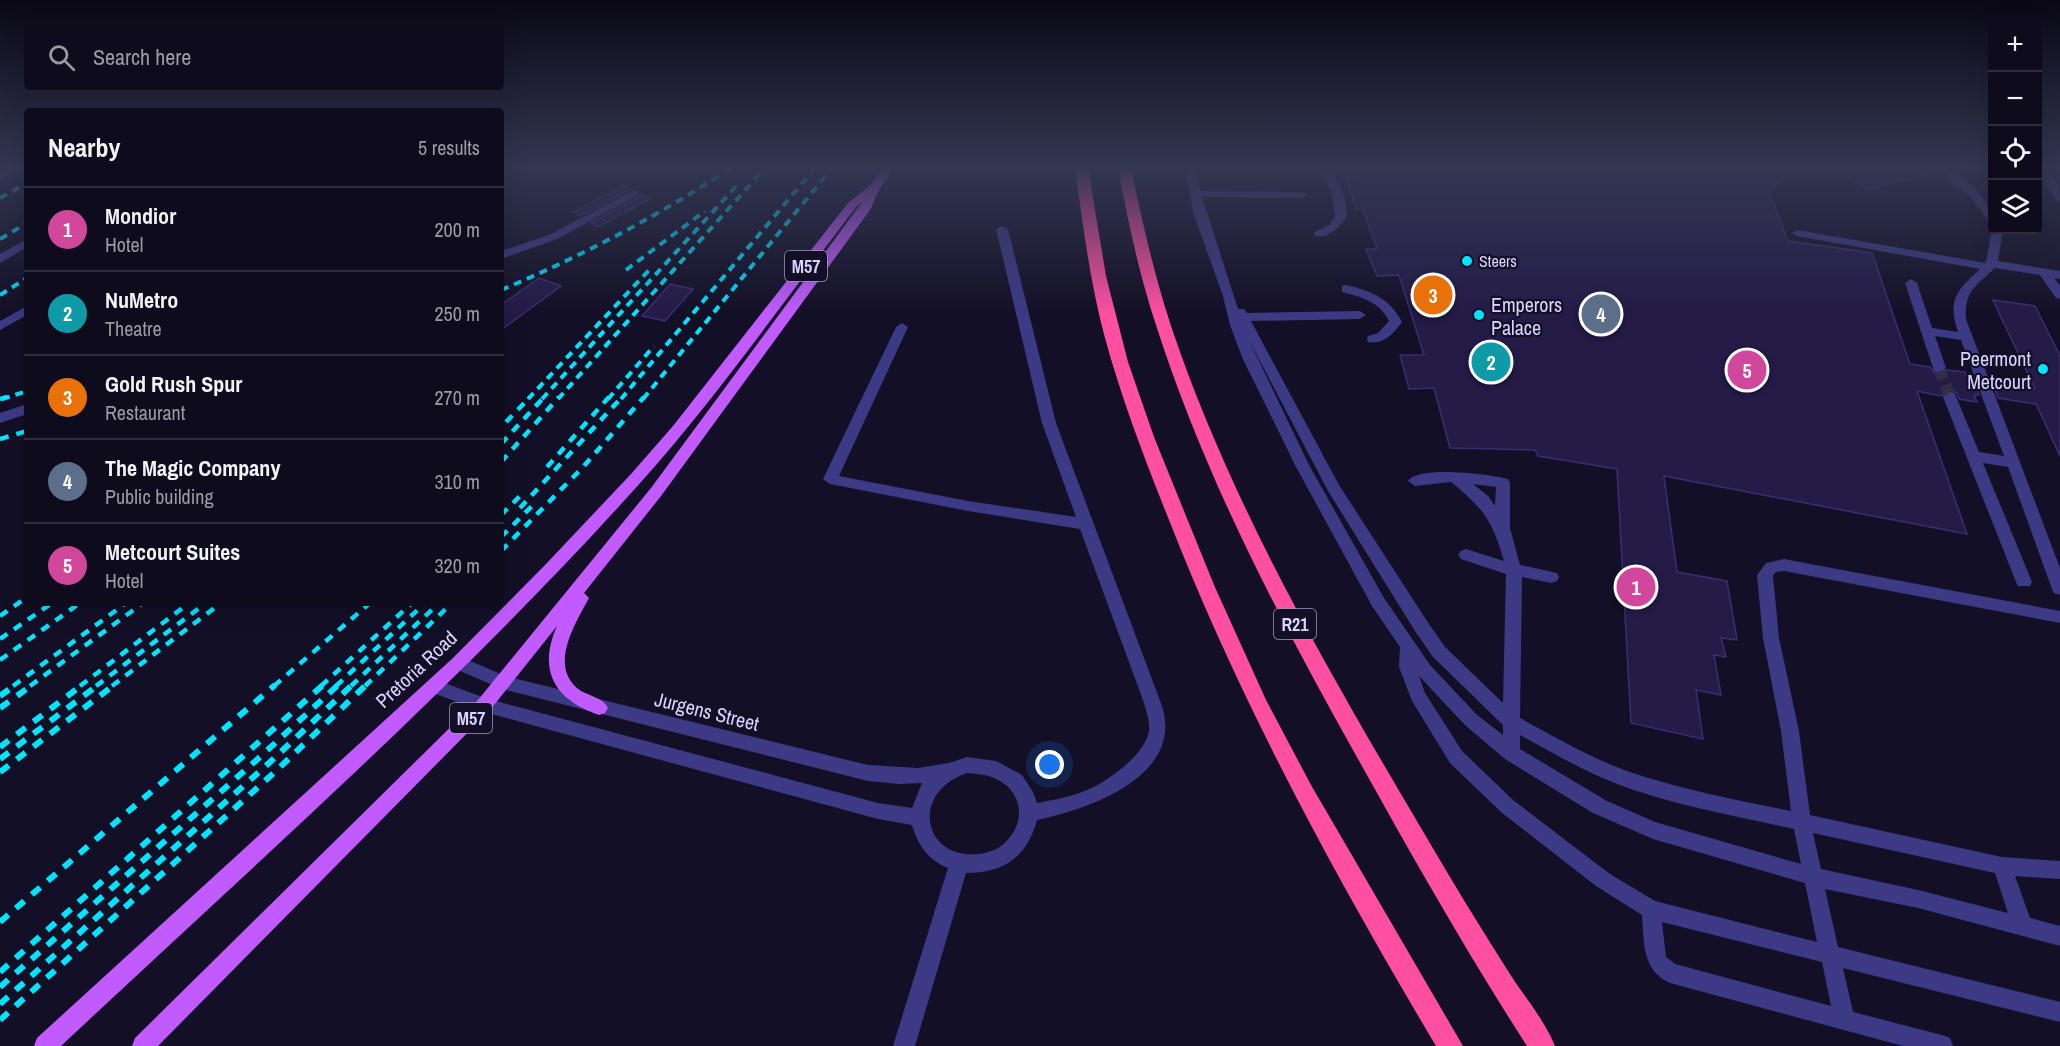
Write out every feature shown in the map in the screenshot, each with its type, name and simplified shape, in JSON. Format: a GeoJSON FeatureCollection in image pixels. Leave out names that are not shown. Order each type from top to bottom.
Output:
{"type":"FeatureCollection","features":[{"type":"Feature","properties":{"kind":"highway"},"geometry":{"type":"LineString","coordinates":[[1089,217],[1106,312],[1139,425],[1198,571],[1258,705],[1305,794],[1395,955],[1450,1046]]}},
{"type":"Feature","properties":{"kind":"highway","name":"R21"},"geometry":{"type":"LineString","coordinates":[[1134,217],[1166,335],[1226,487],[1322,678],[1501,985],[1542,1046]]}},
{"type":"Feature","properties":{"kind":"main road","name":"Pretoria Road"},"geometry":{"type":"LineString","coordinates":[[45,1046],[459,663],[636,478],[678,429],[843,217]]}},
{"type":"Feature","properties":{"kind":"main road","name":"Pretoria Road"},"geometry":{"type":"LineString","coordinates":[[143,1046],[484,705],[602,562],[859,217]]}},
{"type":"Feature","properties":{"kind":"main road"},"geometry":{"type":"LineString","coordinates":[[598,708],[571,693],[565,687],[560,679],[556,654],[560,636],[602,562]]}},
{"type":"Feature","properties":{"kind":"street"},"geometry":{"type":"LineString","coordinates":[[504,254],[553,237],[590,217]]}},
{"type":"Feature","properties":{"kind":"street"},"geometry":{"type":"LineString","coordinates":[[1202,217],[1214,258],[1238,317],[1333,488],[1439,652],[1511,722],[1575,756],[1638,783],[1695,799],[1801,820],[2002,866],[2060,870]]}},
{"type":"Feature","properties":{"kind":"street"},"geometry":{"type":"LineString","coordinates":[[1318,234],[1333,227],[1340,217]]}},
{"type":"Feature","properties":{"kind":"street"},"geometry":{"type":"LineString","coordinates":[[1002,230],[1046,411],[1150,698],[1157,734],[1140,763],[1107,791],[1082,802],[1030,813]]}},
{"type":"Feature","properties":{"kind":"street"},"geometry":{"type":"LineString","coordinates":[[1797,233],[1990,266],[2060,275]]}},
{"type":"Feature","properties":{"kind":"street"},"geometry":{"type":"LineString","coordinates":[[1996,234],[1990,266],[1964,290],[1960,299],[1960,319],[2060,590]]}},
{"type":"Feature","properties":{"kind":"street"},"geometry":{"type":"LineString","coordinates":[[0,259],[24,244]]}},
{"type":"Feature","properties":{"kind":"street"},"geometry":{"type":"LineString","coordinates":[[2043,271],[2060,295]]}},
{"type":"Feature","properties":{"kind":"street"},"geometry":{"type":"LineString","coordinates":[[1911,284],[1939,368]]}},
{"type":"Feature","properties":{"kind":"street"},"geometry":{"type":"LineString","coordinates":[[1346,289],[1365,292],[1380,300],[1393,313],[1396,321],[1389,331],[1372,339]]}},
{"type":"Feature","properties":{"kind":"street"},"geometry":{"type":"LineString","coordinates":[[0,326],[24,312]]}},
{"type":"Feature","properties":{"kind":"street"},"geometry":{"type":"LineString","coordinates":[[1238,317],[1360,315]]}},
{"type":"Feature","properties":{"kind":"street"},"geometry":{"type":"LineString","coordinates":[[1238,317],[1249,357],[1302,465],[1361,572],[1424,670],[1471,720],[1511,753],[1600,807],[1653,830],[1814,877],[1918,899],[2060,936]]}},
{"type":"Feature","properties":{"kind":"street"},"geometry":{"type":"LineString","coordinates":[[902,327],[830,479],[968,506],[1087,524]]}},
{"type":"Feature","properties":{"kind":"street"},"geometry":{"type":"LineString","coordinates":[[1927,331],[1967,337]]}},
{"type":"Feature","properties":{"kind":"street"},"geometry":{"type":"LineString","coordinates":[[1950,397],[2024,582]]}},
{"type":"Feature","properties":{"kind":"street"},"geometry":{"type":"LineString","coordinates":[[0,418],[24,410]]}},
{"type":"Feature","properties":{"kind":"street"},"geometry":{"type":"LineString","coordinates":[[1974,456],[2014,463]]}},
{"type":"Feature","properties":{"kind":"street"},"geometry":{"type":"LineString","coordinates":[[1415,481],[1454,476],[1503,483],[1502,528],[1514,570],[1511,753]]}},
{"type":"Feature","properties":{"kind":"street"},"geometry":{"type":"LineString","coordinates":[[1454,476],[1483,500],[1502,528]]}},
{"type":"Feature","properties":{"kind":"street"},"geometry":{"type":"LineString","coordinates":[[1466,555],[1514,570],[1551,577]]}},
{"type":"Feature","properties":{"kind":"street"},"geometry":{"type":"LineString","coordinates":[[1844,1020],[1801,820],[1790,730],[1771,638],[1765,574],[1767,570],[1776,566],[1784,566],[2060,617]]}},
{"type":"Feature","properties":{"kind":"street"},"geometry":{"type":"LineString","coordinates":[[1408,647],[1407,667],[1418,696],[1456,756],[1507,806],[1602,880],[1651,910],[2060,1012]]}},
{"type":"Feature","properties":{"kind":"street","name":"Jurgens Street"},"geometry":{"type":"LineString","coordinates":[[459,663],[502,682],[598,708],[889,777],[949,771]]}},
{"type":"Feature","properties":{"kind":"street"},"geometry":{"type":"LineString","coordinates":[[434,686],[484,705],[879,811],[920,818]]}},
{"type":"Feature","properties":{"kind":"street"},"geometry":{"type":"LineString","coordinates":[[967,765],[986,765],[1003,771],[1017,781],[1026,796],[1030,813],[1026,831],[1015,847],[999,859],[979,864],[958,863],[943,856],[931,846],[923,833],[920,809],[927,791],[933,783],[949,771],[967,765]]}},
{"type":"Feature","properties":{"kind":"street"},"geometry":{"type":"LineString","coordinates":[[903,1046],[958,863]]}},
{"type":"Feature","properties":{"kind":"street"},"geometry":{"type":"LineString","coordinates":[[2002,866],[2023,927]]}},
{"type":"Feature","properties":{"kind":"street"},"geometry":{"type":"LineString","coordinates":[[1651,910],[1656,957],[1659,964],[1670,973],[1942,1046]]}},
{"type":"Feature","properties":{"kind":"building"},"geometry":{"type":"Polygon","coordinates":[[[602,217],[617,217],[598,227],[591,223],[602,217]]]}},
{"type":"Feature","properties":{"kind":"building"},"geometry":{"type":"Polygon","coordinates":[[[1366,217],[1779,217],[1788,241],[1872,253],[1910,364],[1930,367],[1934,373],[1939,374],[1947,370],[1965,372],[1972,389],[1974,380],[1979,395],[1974,395],[1977,402],[1959,399],[1957,393],[1951,390],[1941,396],[1917,391],[1967,534],[1664,476],[1677,572],[1727,581],[1737,640],[1721,638],[1726,657],[1714,655],[1721,695],[1696,690],[1703,739],[1631,723],[1617,469],[1538,456],[1535,450],[1450,448],[1434,388],[1409,389],[1400,355],[1424,355],[1399,275],[1377,276],[1366,249],[1377,249],[1366,217]]]}},
{"type":"Feature","properties":{"kind":"building"},"geometry":{"type":"Polygon","coordinates":[[[539,278],[561,286],[504,328],[504,303],[539,278]]]}},
{"type":"Feature","properties":{"kind":"building"},"geometry":{"type":"Polygon","coordinates":[[[670,284],[693,289],[665,321],[642,316],[670,284]]]}},
{"type":"Feature","properties":{"kind":"building","name":"Peermont Metcourt"},"geometry":{"type":"Polygon","coordinates":[[[1993,300],[2035,306],[2060,356],[2060,456],[2036,404],[1998,398],[1993,383],[2035,389],[1993,300]]]}},
{"type":"Feature","properties":{"kind":"tunnel"},"geometry":{"type":"LineString","coordinates":[[1939,368],[1950,397]]}},
{"type":"Feature","properties":{"kind":"railway"},"geometry":{"type":"LineString","coordinates":[[504,289],[561,263],[651,217]]}},
{"type":"Feature","properties":{"kind":"railway"},"geometry":{"type":"LineString","coordinates":[[626,270],[697,217]]}},
{"type":"Feature","properties":{"kind":"railway"},"geometry":{"type":"LineString","coordinates":[[542,399],[708,217]]}},
{"type":"Feature","properties":{"kind":"railway"},"geometry":{"type":"LineString","coordinates":[[558,399],[721,217]]}},
{"type":"Feature","properties":{"kind":"railway"},"geometry":{"type":"LineString","coordinates":[[621,399],[774,217]]}},
{"type":"Feature","properties":{"kind":"railway"},"geometry":{"type":"LineString","coordinates":[[643,399],[792,217]]}},
{"type":"Feature","properties":{"kind":"railway"},"geometry":{"type":"LineString","coordinates":[[0,239],[24,225]]}},
{"type":"Feature","properties":{"kind":"railway"},"geometry":{"type":"LineString","coordinates":[[528,399],[651,268]]}},
{"type":"Feature","properties":{"kind":"railway"},"geometry":{"type":"LineString","coordinates":[[0,295],[24,280]]}},
{"type":"Feature","properties":{"kind":"railway"},"geometry":{"type":"LineString","coordinates":[[608,399],[654,346]]}},
{"type":"Feature","properties":{"kind":"railway"},"geometry":{"type":"LineString","coordinates":[[2,399],[24,392]]}},
{"type":"Feature","properties":{"kind":"railway"},"geometry":{"type":"LineString","coordinates":[[0,399],[7,397]]}},
{"type":"Feature","properties":{"kind":"railway"},"geometry":{"type":"LineString","coordinates":[[506,422],[530,397]]}},
{"type":"Feature","properties":{"kind":"railway"},"geometry":{"type":"LineString","coordinates":[[504,441],[544,397]]}},
{"type":"Feature","properties":{"kind":"railway"},"geometry":{"type":"LineString","coordinates":[[504,459],[559,397]]}},
{"type":"Feature","properties":{"kind":"railway"},"geometry":{"type":"LineString","coordinates":[[547,467],[609,397]]}},
{"type":"Feature","properties":{"kind":"railway"},"geometry":{"type":"LineString","coordinates":[[520,508],[622,397]]}},
{"type":"Feature","properties":{"kind":"railway"},"geometry":{"type":"LineString","coordinates":[[504,548],[584,466],[644,397]]}},
{"type":"Feature","properties":{"kind":"railway"},"geometry":{"type":"LineString","coordinates":[[0,439],[24,432]]}},
{"type":"Feature","properties":{"kind":"railway"},"geometry":{"type":"LineString","coordinates":[[504,512],[522,494]]}},
{"type":"Feature","properties":{"kind":"railway"},"geometry":{"type":"LineString","coordinates":[[504,534],[533,505]]}},
{"type":"Feature","properties":{"kind":"railway"},"geometry":{"type":"LineString","coordinates":[[0,616],[24,599]]}},
{"type":"Feature","properties":{"kind":"railway"},"geometry":{"type":"LineString","coordinates":[[0,639],[48,606]]}},
{"type":"Feature","properties":{"kind":"railway"},"geometry":{"type":"LineString","coordinates":[[0,660],[76,606]]}},
{"type":"Feature","properties":{"kind":"railway"},"geometry":{"type":"LineString","coordinates":[[13,686],[122,606]]}},
{"type":"Feature","properties":{"kind":"railway"},"geometry":{"type":"LineString","coordinates":[[30,686],[139,606]]}},
{"type":"Feature","properties":{"kind":"railway"},"geometry":{"type":"LineString","coordinates":[[80,686],[185,606]]}},
{"type":"Feature","properties":{"kind":"railway"},"geometry":{"type":"LineString","coordinates":[[96,686],[202,606]]}},
{"type":"Feature","properties":{"kind":"railway"},"geometry":{"type":"LineString","coordinates":[[112,686],[217,606]]}},
{"type":"Feature","properties":{"kind":"railway"},"geometry":{"type":"LineString","coordinates":[[274,686],[367,606]]}},
{"type":"Feature","properties":{"kind":"railway"},"geometry":{"type":"LineString","coordinates":[[321,686],[409,606]]}},
{"type":"Feature","properties":{"kind":"railway"},"geometry":{"type":"LineString","coordinates":[[336,686],[422,606]]}},
{"type":"Feature","properties":{"kind":"railway"},"geometry":{"type":"LineString","coordinates":[[351,686],[436,606]]}},
{"type":"Feature","properties":{"kind":"railway"},"geometry":{"type":"LineString","coordinates":[[365,686],[449,606]]}},
{"type":"Feature","properties":{"kind":"railway"},"geometry":{"type":"LineString","coordinates":[[0,696],[15,685]]}},
{"type":"Feature","properties":{"kind":"railway"},"geometry":{"type":"LineString","coordinates":[[0,708],[32,685]]}},
{"type":"Feature","properties":{"kind":"railway"},"geometry":{"type":"LineString","coordinates":[[0,747],[82,685]]}},
{"type":"Feature","properties":{"kind":"railway"},"geometry":{"type":"LineString","coordinates":[[0,759],[98,685]]}},
{"type":"Feature","properties":{"kind":"railway"},"geometry":{"type":"LineString","coordinates":[[0,772],[114,685]]}},
{"type":"Feature","properties":{"kind":"railway"},"geometry":{"type":"LineString","coordinates":[[0,922],[275,685]]}},
{"type":"Feature","properties":{"kind":"railway"},"geometry":{"type":"LineString","coordinates":[[0,972],[323,685]]}},
{"type":"Feature","properties":{"kind":"railway"},"geometry":{"type":"LineString","coordinates":[[0,987],[338,685]]}},
{"type":"Feature","properties":{"kind":"railway"},"geometry":{"type":"LineString","coordinates":[[0,1004],[269,763],[352,685]]}},
{"type":"Feature","properties":{"kind":"railway"},"geometry":{"type":"LineString","coordinates":[[0,1020],[277,770],[366,685]]}},
{"type":"Feature","properties":{"kind":"place","name":"Steers"},"geometry":{"type":"Point","coordinates":[1467,261]}},
{"type":"Feature","properties":{"kind":"place","name":"Gold Rush Spur"},"geometry":{"type":"Point","coordinates":[1433,295]}},
{"type":"Feature","properties":{"kind":"place","name":"The Magic Company"},"geometry":{"type":"Point","coordinates":[1601,314]}},
{"type":"Feature","properties":{"kind":"place","name":"Emperors Palace"},"geometry":{"type":"Point","coordinates":[1479,315]}},
{"type":"Feature","properties":{"kind":"place","name":"NuMetro"},"geometry":{"type":"Point","coordinates":[1491,362]}},
{"type":"Feature","properties":{"kind":"place","name":"Peermont Metcourt"},"geometry":{"type":"Point","coordinates":[2043,369]}},
{"type":"Feature","properties":{"kind":"place","name":"Metcourt Suites"},"geometry":{"type":"Point","coordinates":[1747,370]}},
{"type":"Feature","properties":{"kind":"place","name":"Mondior"},"geometry":{"type":"Point","coordinates":[1636,587]}}]}
